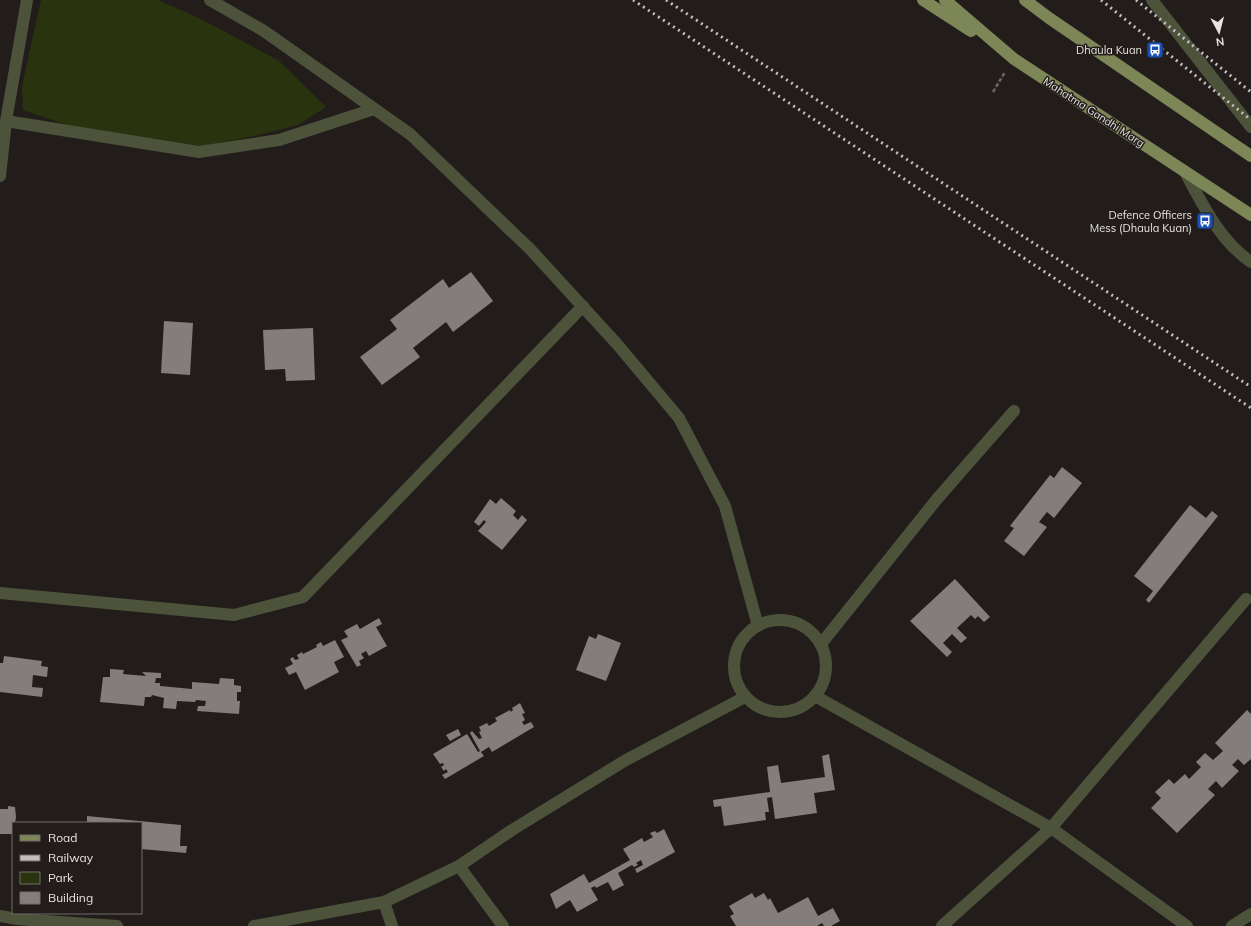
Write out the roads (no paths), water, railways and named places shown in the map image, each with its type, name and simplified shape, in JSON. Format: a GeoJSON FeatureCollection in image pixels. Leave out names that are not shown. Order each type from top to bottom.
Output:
{"type":"FeatureCollection","features":[{"type":"Feature","properties":{"kind":"main road"},"geometry":{"type":"LineString","coordinates":[[924,0],[1014,59]]}},
{"type":"Feature","properties":{"kind":"main road","name":"Mahatma Gandhi Marg"},"geometry":{"type":"LineString","coordinates":[[944,0],[1014,59],[1251,215]]}},
{"type":"Feature","properties":{"kind":"main road"},"geometry":{"type":"LineString","coordinates":[[1025,0],[1251,156]]}},
{"type":"Feature","properties":{"kind":"street"},"geometry":{"type":"LineString","coordinates":[[0,176],[6,121],[27,0]]}},
{"type":"Feature","properties":{"kind":"street"},"geometry":{"type":"LineString","coordinates":[[210,0],[264,31],[410,134],[530,249],[617,344],[679,418],[725,506],[758,626]]}},
{"type":"Feature","properties":{"kind":"street"},"geometry":{"type":"LineString","coordinates":[[1152,0],[1251,127]]}},
{"type":"Feature","properties":{"kind":"street"},"geometry":{"type":"LineString","coordinates":[[6,121],[199,152],[279,140],[374,109]]}},
{"type":"Feature","properties":{"kind":"street"},"geometry":{"type":"LineString","coordinates":[[1185,172],[1217,227],[1236,252],[1251,262]]}},
{"type":"Feature","properties":{"kind":"street"},"geometry":{"type":"LineString","coordinates":[[0,593],[234,615],[303,597],[583,306]]}},
{"type":"Feature","properties":{"kind":"street"},"geometry":{"type":"LineString","coordinates":[[820,644],[937,499],[1014,411]]}},
{"type":"Feature","properties":{"kind":"street"},"geometry":{"type":"LineString","coordinates":[[942,926],[1051,828],[1246,598]]}},
{"type":"Feature","properties":{"kind":"street"},"geometry":{"type":"LineString","coordinates":[[771,621],[793,622],[813,633],[820,644],[824,651],[826,668],[822,686],[806,705],[788,712],[768,711],[754,705],[745,697],[737,686],[734,670],[737,648],[747,634],[758,626],[771,621]]}},
{"type":"Feature","properties":{"kind":"street"},"geometry":{"type":"LineString","coordinates":[[815,696],[1051,828],[1186,926]]}},
{"type":"Feature","properties":{"kind":"street"},"geometry":{"type":"LineString","coordinates":[[254,926],[384,902],[459,866],[512,830],[626,760],[745,697]]}},
{"type":"Feature","properties":{"kind":"street"},"geometry":{"type":"LineString","coordinates":[[459,866],[503,926]]}},
{"type":"Feature","properties":{"kind":"street"},"geometry":{"type":"LineString","coordinates":[[384,902],[392,926]]}},
{"type":"Feature","properties":{"kind":"street"},"geometry":{"type":"LineString","coordinates":[[1232,926],[1251,914]]}},
{"type":"Feature","properties":{"kind":"street"},"geometry":{"type":"LineString","coordinates":[[0,916],[117,926]]}},
{"type":"Feature","properties":{"kind":"railway"},"geometry":{"type":"LineString","coordinates":[[633,0],[1251,408]]}},
{"type":"Feature","properties":{"kind":"railway"},"geometry":{"type":"LineString","coordinates":[[666,0],[1251,387]]}},
{"type":"Feature","properties":{"kind":"railway"},"geometry":{"type":"LineString","coordinates":[[1101,0],[1251,120]]}},
{"type":"Feature","properties":{"kind":"railway"},"geometry":{"type":"LineString","coordinates":[[1136,0],[1251,92]]}},
{"type":"Feature","properties":{"kind":"place","name":"Dhaula Kuan"},"geometry":{"type":"Point","coordinates":[1155,50]}},
{"type":"Feature","properties":{"kind":"place","name":"Defence Officers Mess (Dhaula Kuan)"},"geometry":{"type":"Point","coordinates":[1205,221]}}]}
